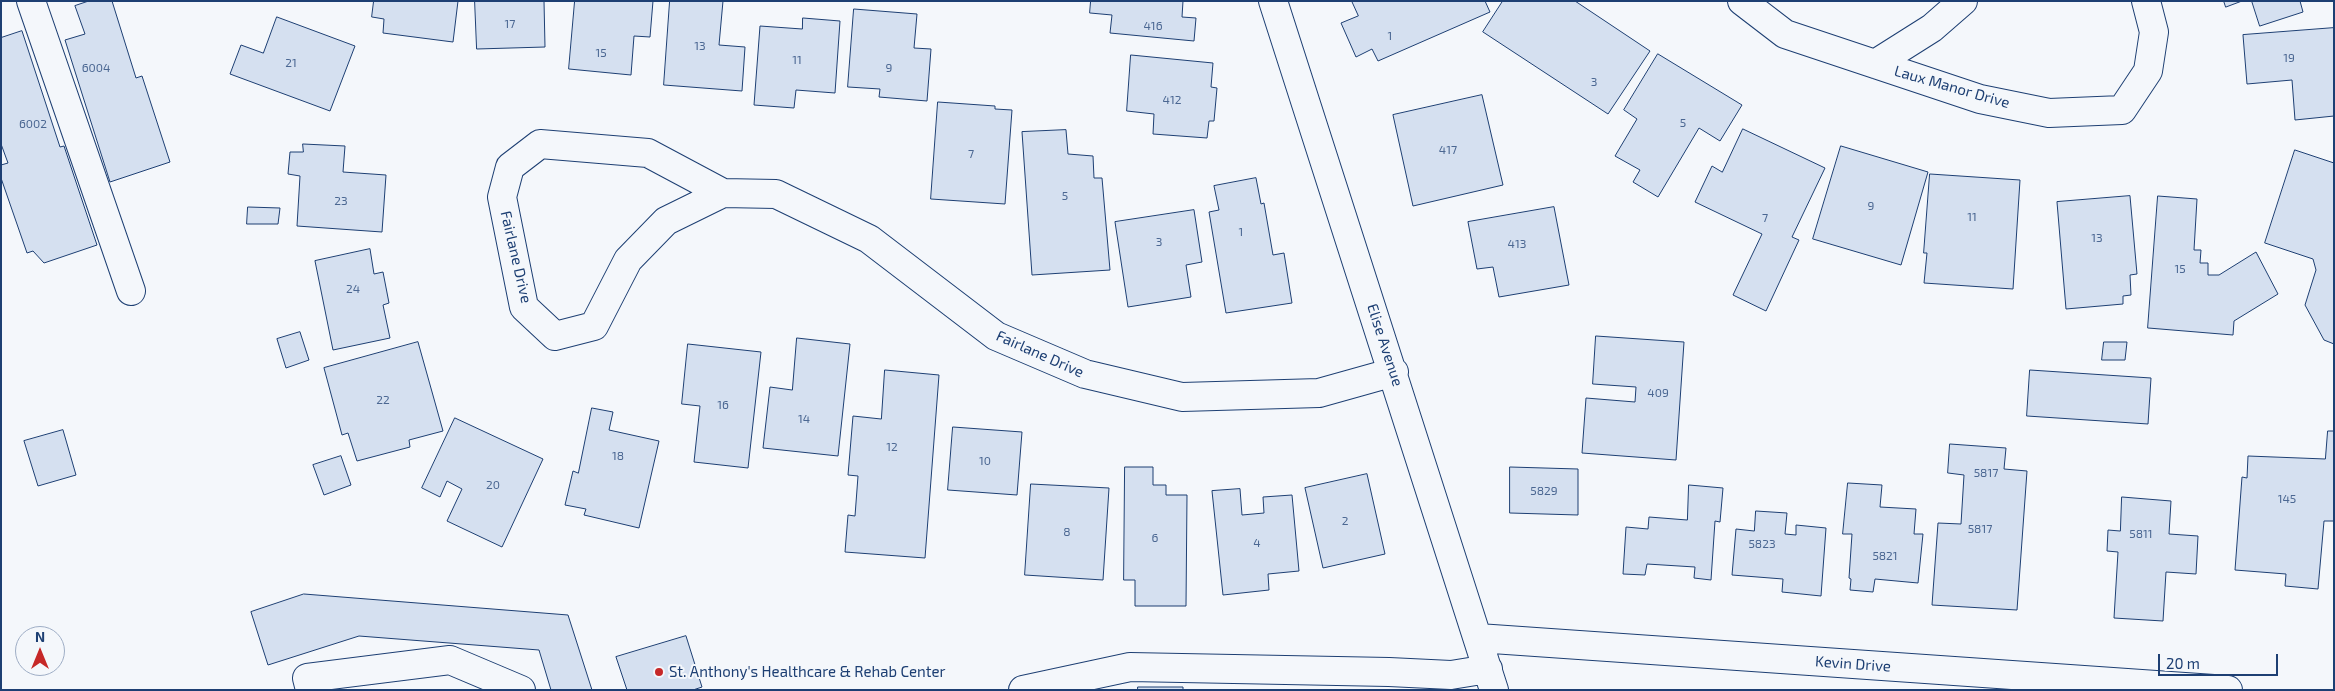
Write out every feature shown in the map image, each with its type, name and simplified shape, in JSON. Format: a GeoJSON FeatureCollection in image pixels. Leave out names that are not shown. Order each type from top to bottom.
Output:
{"type":"FeatureCollection","features":[{"type":"Feature","properties":{"kind":"street"},"geometry":{"type":"LineString","coordinates":[[31,1],[132,291]]}},
{"type":"Feature","properties":{"kind":"street","name":"Elise Avenue"},"geometry":{"type":"LineString","coordinates":[[1274,1],[1491,679]]}},
{"type":"Feature","properties":{"kind":"street","name":"Laux Manor Drive"},"geometry":{"type":"LineString","coordinates":[[1742,1],[1786,34],[1980,99],[2049,112],[2122,110],[2148,71],[2154,32],[2146,1]]}},
{"type":"Feature","properties":{"kind":"street","name":"Laux Manor Drive"},"geometry":{"type":"LineString","coordinates":[[1875,64],[1932,28],[1963,1]]}},
{"type":"Feature","properties":{"kind":"street","name":"Fairlane Drive"},"geometry":{"type":"LineString","coordinates":[[723,193],[666,221],[628,260],[594,326],[555,336],[524,307],[502,197],[510,167],[540,144],[648,153],[723,193],[776,194],[868,240],[996,336],[1085,374],[1182,397],[1319,393],[1394,372]]}},
{"type":"Feature","properties":{"kind":"street","name":"Kevin Drive"},"geometry":{"type":"LineString","coordinates":[[1478,638],[2228,690]]}},
{"type":"Feature","properties":{"kind":"street"},"geometry":{"type":"LineString","coordinates":[[310,690],[307,678],[450,660],[521,690]]}},
{"type":"Feature","properties":{"kind":"street"},"geometry":{"type":"LineString","coordinates":[[1023,690],[1130,667],[1392,681],[1450,675],[1491,679]]}},
{"type":"Feature","properties":{"kind":"building"},"geometry":{"type":"Polygon","coordinates":[[[89,1],[112,1],[136,78],[142,76],[170,162],[110,182],[65,40],[85,34],[75,6],[89,1]]]}},
{"type":"Feature","properties":{"kind":"building"},"geometry":{"type":"Polygon","coordinates":[[[374,1],[458,1],[453,42],[383,33],[384,19],[372,17],[374,1]]]}},
{"type":"Feature","properties":{"kind":"building"},"geometry":{"type":"Polygon","coordinates":[[[475,1],[544,1],[545,47],[477,49],[475,1]]]}},
{"type":"Feature","properties":{"kind":"building"},"geometry":{"type":"Polygon","coordinates":[[[575,1],[653,1],[650,37],[634,36],[631,75],[569,69],[575,1]]]}},
{"type":"Feature","properties":{"kind":"building"},"geometry":{"type":"Polygon","coordinates":[[[670,1],[723,1],[719,45],[745,47],[742,91],[664,85],[670,1]]]}},
{"type":"Feature","properties":{"kind":"building"},"geometry":{"type":"Polygon","coordinates":[[[1091,1],[1183,1],[1182,17],[1196,18],[1194,41],[1110,33],[1112,15],[1090,13],[1091,1]]]}},
{"type":"Feature","properties":{"kind":"building"},"geometry":{"type":"Polygon","coordinates":[[[1352,1],[1485,1],[1490,12],[1378,61],[1372,49],[1356,57],[1341,23],[1358,16],[1352,1]]]}},
{"type":"Feature","properties":{"kind":"building"},"geometry":{"type":"Polygon","coordinates":[[[1503,1],[1575,1],[1650,51],[1608,114],[1483,32],[1503,1]]]}},
{"type":"Feature","properties":{"kind":"building"},"geometry":{"type":"Polygon","coordinates":[[[2224,1],[2242,1],[2226,7],[2224,1]]]}},
{"type":"Feature","properties":{"kind":"building"},"geometry":{"type":"Polygon","coordinates":[[[2252,1],[2300,1],[2303,12],[2260,26],[2252,1]]]}},
{"type":"Feature","properties":{"kind":"building"},"geometry":{"type":"Polygon","coordinates":[[[854,9],[917,14],[914,48],[931,49],[927,101],[879,97],[880,89],[848,87],[854,9]]]}},
{"type":"Feature","properties":{"kind":"building"},"geometry":{"type":"Polygon","coordinates":[[[277,17],[355,46],[330,111],[230,74],[241,45],[263,53],[277,17]]]}},
{"type":"Feature","properties":{"kind":"building"},"geometry":{"type":"Polygon","coordinates":[[[803,18],[840,21],[835,93],[796,90],[794,108],[754,105],[760,26],[802,29],[803,18]]]}},
{"type":"Feature","properties":{"kind":"building"},"geometry":{"type":"Polygon","coordinates":[[[2334,28],[2334,116],[2295,120],[2292,80],[2247,84],[2243,35],[2334,28]]]}},
{"type":"Feature","properties":{"kind":"building"},"geometry":{"type":"Polygon","coordinates":[[[22,31],[60,147],[64,146],[97,245],[44,263],[33,251],[27,253],[1,178],[1,165],[8,163],[1,144],[1,38],[22,31]]]}},
{"type":"Feature","properties":{"kind":"building"},"geometry":{"type":"Polygon","coordinates":[[[1658,54],[1742,105],[1720,141],[1699,128],[1658,197],[1633,182],[1640,170],[1615,156],[1637,119],[1624,110],[1658,54]]]}},
{"type":"Feature","properties":{"kind":"building"},"geometry":{"type":"Polygon","coordinates":[[[1131,55],[1213,63],[1211,87],[1217,88],[1214,121],[1209,121],[1207,138],[1153,134],[1154,114],[1127,111],[1131,55]]]}},
{"type":"Feature","properties":{"kind":"building"},"geometry":{"type":"Polygon","coordinates":[[[1482,95],[1503,185],[1413,206],[1393,115],[1482,95]]]}},
{"type":"Feature","properties":{"kind":"building"},"geometry":{"type":"Polygon","coordinates":[[[938,102],[995,106],[995,109],[1012,110],[1005,204],[931,199],[938,102]]]}},
{"type":"Feature","properties":{"kind":"building"},"geometry":{"type":"Polygon","coordinates":[[[1743,129],[1825,168],[1792,237],[1799,240],[1766,311],[1733,295],[1762,234],[1695,202],[1712,166],[1722,172],[1743,129]]]}},
{"type":"Feature","properties":{"kind":"building"},"geometry":{"type":"Polygon","coordinates":[[[1066,130],[1068,154],[1093,156],[1094,178],[1102,178],[1110,270],[1032,275],[1022,132],[1066,130]]]}},
{"type":"Feature","properties":{"kind":"building"},"geometry":{"type":"Polygon","coordinates":[[[303,144],[345,146],[343,172],[386,175],[382,232],[297,226],[300,176],[288,174],[290,152],[303,152],[303,144]]]}},
{"type":"Feature","properties":{"kind":"building"},"geometry":{"type":"Polygon","coordinates":[[[1841,146],[1928,172],[1901,265],[1813,239],[1841,146]]]}},
{"type":"Feature","properties":{"kind":"building"},"geometry":{"type":"Polygon","coordinates":[[[2295,150],[2334,163],[2334,344],[2324,340],[2305,305],[2316,270],[2313,259],[2265,243],[2295,150]]]}},
{"type":"Feature","properties":{"kind":"building"},"geometry":{"type":"Polygon","coordinates":[[[1930,174],[2020,180],[2013,289],[1924,283],[1927,253],[1924,253],[1930,174]]]}},
{"type":"Feature","properties":{"kind":"building"},"geometry":{"type":"Polygon","coordinates":[[[1256,178],[1261,204],[1264,203],[1273,255],[1284,253],[1292,303],[1226,313],[1209,212],[1219,210],[1214,186],[1256,178]]]}},
{"type":"Feature","properties":{"kind":"building"},"geometry":{"type":"Polygon","coordinates":[[[2130,196],[2137,274],[2130,275],[2131,295],[2123,296],[2123,304],[2066,309],[2057,202],[2130,196]]]}},
{"type":"Feature","properties":{"kind":"building"},"geometry":{"type":"Polygon","coordinates":[[[2158,196],[2197,199],[2194,250],[2201,250],[2200,263],[2208,263],[2208,275],[2219,275],[2256,252],[2278,294],[2234,321],[2233,335],[2148,328],[2158,196]]]}},
{"type":"Feature","properties":{"kind":"building"},"geometry":{"type":"Polygon","coordinates":[[[248,207],[280,208],[278,224],[247,224],[248,207]]]}},
{"type":"Feature","properties":{"kind":"building"},"geometry":{"type":"Polygon","coordinates":[[[1554,207],[1569,285],[1499,297],[1493,267],[1477,269],[1468,222],[1554,207]]]}},
{"type":"Feature","properties":{"kind":"building"},"geometry":{"type":"Polygon","coordinates":[[[1194,210],[1202,262],[1186,265],[1191,297],[1128,307],[1115,222],[1194,210]]]}},
{"type":"Feature","properties":{"kind":"building"},"geometry":{"type":"Polygon","coordinates":[[[370,249],[374,274],[383,272],[389,303],[383,305],[390,338],[333,350],[315,261],[370,249]]]}},
{"type":"Feature","properties":{"kind":"building"},"geometry":{"type":"Polygon","coordinates":[[[300,332],[309,360],[286,368],[277,339],[300,332]]]}},
{"type":"Feature","properties":{"kind":"building"},"geometry":{"type":"Polygon","coordinates":[[[1596,336],[1684,342],[1676,460],[1582,453],[1586,398],[1635,402],[1636,387],[1593,384],[1596,336]]]}},
{"type":"Feature","properties":{"kind":"building"},"geometry":{"type":"Polygon","coordinates":[[[797,338],[850,344],[838,456],[763,448],[770,387],[792,390],[797,338]]]}},
{"type":"Feature","properties":{"kind":"building"},"geometry":{"type":"Polygon","coordinates":[[[418,342],[443,431],[409,440],[410,447],[357,461],[348,433],[342,435],[324,368],[418,342]]]}},
{"type":"Feature","properties":{"kind":"building"},"geometry":{"type":"Polygon","coordinates":[[[2104,342],[2127,342],[2125,360],[2102,360],[2104,342]]]}},
{"type":"Feature","properties":{"kind":"building"},"geometry":{"type":"Polygon","coordinates":[[[688,344],[761,352],[748,468],[694,462],[700,406],[682,404],[688,344]]]}},
{"type":"Feature","properties":{"kind":"building"},"geometry":{"type":"Polygon","coordinates":[[[885,370],[939,375],[925,558],[845,552],[848,515],[855,516],[858,476],[848,475],[853,416],[881,419],[885,370]]]}},
{"type":"Feature","properties":{"kind":"building"},"geometry":{"type":"Polygon","coordinates":[[[2030,370],[2151,378],[2148,424],[2027,416],[2030,370]]]}},
{"type":"Feature","properties":{"kind":"building"},"geometry":{"type":"Polygon","coordinates":[[[592,408],[613,412],[609,430],[659,441],[639,528],[584,515],[586,509],[565,505],[573,471],[578,473],[592,408]]]}},
{"type":"Feature","properties":{"kind":"building"},"geometry":{"type":"Polygon","coordinates":[[[455,418],[543,459],[502,547],[447,521],[462,489],[447,481],[440,497],[422,488],[455,418]]]}},
{"type":"Feature","properties":{"kind":"building"},"geometry":{"type":"Polygon","coordinates":[[[953,427],[1022,432],[1017,495],[948,490],[953,427]]]}},
{"type":"Feature","properties":{"kind":"building"},"geometry":{"type":"Polygon","coordinates":[[[63,430],[76,475],[38,486],[24,441],[63,430]]]}},
{"type":"Feature","properties":{"kind":"building"},"geometry":{"type":"Polygon","coordinates":[[[2328,431],[2334,431],[2334,521],[2324,521],[2318,589],[2285,586],[2286,574],[2235,570],[2242,477],[2247,478],[2248,456],[2325,459],[2328,431]]]}},
{"type":"Feature","properties":{"kind":"building"},"geometry":{"type":"Polygon","coordinates":[[[1950,444],[2006,448],[2004,469],[2027,471],[2017,610],[1932,605],[1938,523],[1961,524],[1964,475],[1948,473],[1950,444]]]}},
{"type":"Feature","properties":{"kind":"building"},"geometry":{"type":"Polygon","coordinates":[[[341,456],[351,485],[324,495],[313,465],[341,456]]]}},
{"type":"Feature","properties":{"kind":"building"},"geometry":{"type":"Polygon","coordinates":[[[1125,467],[1153,467],[1153,485],[1166,485],[1166,495],[1187,495],[1186,606],[1135,606],[1135,580],[1124,580],[1125,467]]]}},
{"type":"Feature","properties":{"kind":"building"},"geometry":{"type":"Polygon","coordinates":[[[1510,467],[1578,469],[1578,515],[1510,513],[1510,467]]]}},
{"type":"Feature","properties":{"kind":"building"},"geometry":{"type":"Polygon","coordinates":[[[1367,474],[1385,554],[1323,568],[1305,488],[1367,474]]]}},
{"type":"Feature","properties":{"kind":"building"},"geometry":{"type":"Polygon","coordinates":[[[1848,483],[1882,485],[1880,507],[1916,509],[1914,534],[1923,534],[1918,583],[1875,579],[1873,592],[1850,590],[1852,534],[1843,534],[1848,483]]]}},
{"type":"Feature","properties":{"kind":"building"},"geometry":{"type":"Polygon","coordinates":[[[1031,484],[1109,488],[1103,580],[1025,575],[1031,484]]]}},
{"type":"Feature","properties":{"kind":"building"},"geometry":{"type":"Polygon","coordinates":[[[1689,485],[1723,488],[1720,522],[1715,521],[1711,580],[1694,578],[1695,567],[1647,564],[1645,575],[1623,574],[1626,527],[1648,529],[1649,517],[1687,520],[1689,485]]]}},
{"type":"Feature","properties":{"kind":"building"},"geometry":{"type":"Polygon","coordinates":[[[1240,489],[1242,515],[1264,513],[1263,497],[1292,495],[1299,571],[1268,574],[1269,590],[1223,595],[1212,491],[1240,489]]]}},
{"type":"Feature","properties":{"kind":"building"},"geometry":{"type":"Polygon","coordinates":[[[2122,497],[2171,501],[2169,534],[2198,536],[2196,574],[2166,572],[2163,621],[2114,618],[2118,552],[2107,551],[2108,530],[2120,531],[2122,497]]]}},
{"type":"Feature","properties":{"kind":"building"},"geometry":{"type":"Polygon","coordinates":[[[1756,511],[1787,513],[1785,534],[1796,535],[1796,525],[1826,528],[1821,596],[1782,592],[1783,579],[1732,575],[1736,529],[1754,531],[1756,511]]]}},
{"type":"Feature","properties":{"kind":"building"},"geometry":{"type":"Polygon","coordinates":[[[304,594],[568,615],[592,690],[551,690],[539,650],[359,636],[268,665],[251,612],[304,594]]]}},
{"type":"Feature","properties":{"kind":"building","name":"St. Anthony's Healthcare & Rehab Center"},"geometry":{"type":"Polygon","coordinates":[[[686,636],[702,687],[693,690],[627,690],[616,657],[686,636]]]}},
{"type":"Feature","properties":{"kind":"building"},"geometry":{"type":"Polygon","coordinates":[[[1138,687],[1183,687],[1183,690],[1138,690],[1138,687]]]}},
{"type":"Feature","properties":{"kind":"place","name":"St. Anthony's Healthcare & Rehab Center"},"geometry":{"type":"Point","coordinates":[659,672]}}]}
